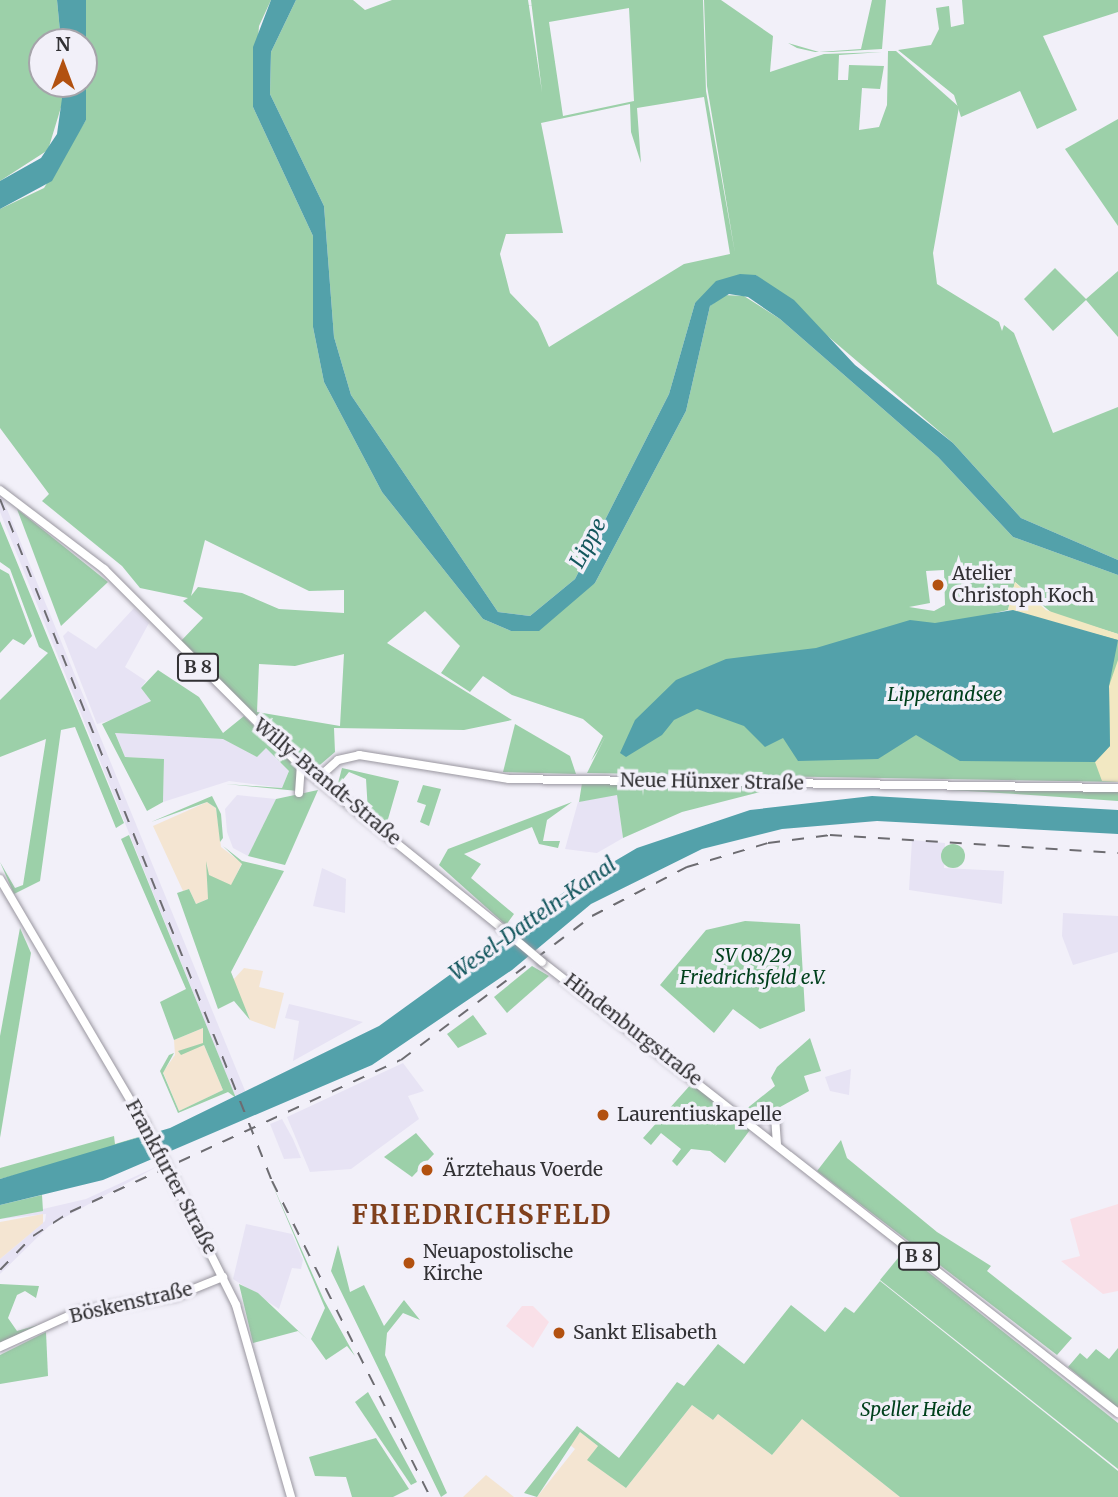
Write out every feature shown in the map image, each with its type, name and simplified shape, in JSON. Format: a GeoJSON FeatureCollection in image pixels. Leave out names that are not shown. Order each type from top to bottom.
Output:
{"type":"FeatureCollection","features":[{"type":"Feature","properties":{"kind":"main road","name":"Willy-Brandt-Straße"},"geometry":{"type":"LineString","coordinates":[[0,490],[104,569],[301,766],[501,927]]}},
{"type":"Feature","properties":{"kind":"main road","name":"Neue Hünxer Straße"},"geometry":{"type":"LineString","coordinates":[[317,779],[338,760],[359,754],[509,779],[1118,788]]}},
{"type":"Feature","properties":{"kind":"main road"},"geometry":{"type":"LineString","coordinates":[[299,793],[301,766]]}},
{"type":"Feature","properties":{"kind":"main road","name":"Frankfurter Straße"},"geometry":{"type":"LineString","coordinates":[[0,879],[144,1124],[223,1276],[291,1497]]}},
{"type":"Feature","properties":{"kind":"main road","name":"Hindenburgstraße"},"geometry":{"type":"LineString","coordinates":[[501,927],[542,962],[1118,1413]]}},
{"type":"Feature","properties":{"kind":"main road"},"geometry":{"type":"LineString","coordinates":[[747,1120],[775,1116],[777,1144]]}},
{"type":"Feature","properties":{"kind":"main road","name":"Böskenstraße"},"geometry":{"type":"LineString","coordinates":[[0,1347],[77,1312],[177,1295],[223,1276]]}},
{"type":"Feature","properties":{"kind":"shaded area"},"geometry":{"type":"Polygon","coordinates":[[[0,492],[246,1093],[235,1097],[0,512],[0,492]]]}},
{"type":"Feature","properties":{"kind":"shaded area"},"geometry":{"type":"Polygon","coordinates":[[[134,608],[149,623],[125,667],[146,681],[141,688],[151,700],[132,714],[97,724],[63,636],[68,631],[96,649],[134,608]]]}},
{"type":"Feature","properties":{"kind":"shaded area"},"geometry":{"type":"Polygon","coordinates":[[[115,733],[224,739],[257,757],[266,748],[289,771],[282,788],[229,781],[163,802],[164,759],[125,757],[115,733]]]}},
{"type":"Feature","properties":{"kind":"shaded area"},"geometry":{"type":"Polygon","coordinates":[[[617,794],[623,838],[597,853],[565,849],[578,802],[617,794]]]}},
{"type":"Feature","properties":{"kind":"shaded area"},"geometry":{"type":"Polygon","coordinates":[[[237,795],[276,799],[248,856],[233,848],[227,832],[225,809],[237,795]]]}},
{"type":"Feature","properties":{"kind":"shaded area"},"geometry":{"type":"Polygon","coordinates":[[[207,802],[216,808],[221,847],[242,863],[231,886],[208,875],[207,861],[208,899],[196,904],[189,889],[183,891],[153,826],[207,802]]]}},
{"type":"Feature","properties":{"kind":"shaded area"},"geometry":{"type":"Polygon","coordinates":[[[912,840],[945,843],[944,868],[1004,871],[1002,904],[909,890],[912,840]]]}},
{"type":"Feature","properties":{"kind":"shaded area"},"geometry":{"type":"Polygon","coordinates":[[[322,868],[346,879],[345,913],[313,906],[322,868]]]}},
{"type":"Feature","properties":{"kind":"shaded area"},"geometry":{"type":"Polygon","coordinates":[[[1063,913],[1118,916],[1118,952],[1073,965],[1062,936],[1063,913]]]}},
{"type":"Feature","properties":{"kind":"shaded area"},"geometry":{"type":"Polygon","coordinates":[[[244,968],[263,971],[259,987],[284,993],[275,1029],[250,1020],[233,980],[244,968]]]}},
{"type":"Feature","properties":{"kind":"shaded area"},"geometry":{"type":"Polygon","coordinates":[[[289,1004],[363,1022],[293,1061],[299,1021],[285,1018],[289,1004]]]}},
{"type":"Feature","properties":{"kind":"shaded area"},"geometry":{"type":"Polygon","coordinates":[[[203,1028],[204,1043],[180,1053],[204,1045],[223,1090],[179,1111],[163,1072],[175,1055],[174,1040],[203,1028]]]}},
{"type":"Feature","properties":{"kind":"shaded area"},"geometry":{"type":"Polygon","coordinates":[[[403,1063],[424,1091],[408,1096],[419,1119],[351,1169],[310,1172],[287,1117],[403,1063]]]}},
{"type":"Feature","properties":{"kind":"shaded area"},"geometry":{"type":"Polygon","coordinates":[[[851,1069],[849,1095],[830,1091],[825,1077],[851,1069]]]}},
{"type":"Feature","properties":{"kind":"shaded area"},"geometry":{"type":"Polygon","coordinates":[[[282,1119],[301,1158],[284,1159],[270,1124],[282,1119]]]}},
{"type":"Feature","properties":{"kind":"shaded area"},"geometry":{"type":"Polygon","coordinates":[[[160,1165],[49,1226],[0,1274],[0,1259],[45,1221],[46,1214],[0,1219],[86,1199],[160,1165]]]}},
{"type":"Feature","properties":{"kind":"shaded area"},"geometry":{"type":"Polygon","coordinates":[[[1118,1204],[1118,1291],[1103,1294],[1061,1261],[1080,1256],[1070,1219],[1118,1204]]]}},
{"type":"Feature","properties":{"kind":"shaded area"},"geometry":{"type":"Polygon","coordinates":[[[43,1214],[43,1223],[0,1259],[0,1222],[43,1214]]]}},
{"type":"Feature","properties":{"kind":"shaded area"},"geometry":{"type":"Polygon","coordinates":[[[246,1224],[292,1234],[303,1260],[301,1269],[292,1268],[279,1309],[233,1279],[246,1224]]]}},
{"type":"Feature","properties":{"kind":"shaded area"},"geometry":{"type":"Polygon","coordinates":[[[522,1306],[533,1306],[549,1322],[533,1348],[506,1326],[522,1306]]]}},
{"type":"Feature","properties":{"kind":"shaded area"},"geometry":{"type":"Polygon","coordinates":[[[692,1405],[713,1420],[718,1414],[772,1455],[801,1418],[900,1497],[537,1497],[575,1449],[570,1445],[580,1432],[598,1446],[588,1460],[626,1488],[692,1405]]]}},
{"type":"Feature","properties":{"kind":"shaded area"},"geometry":{"type":"Polygon","coordinates":[[[486,1475],[514,1497],[463,1497],[486,1475]]]}},
{"type":"Feature","properties":{"kind":"green space"},"geometry":{"type":"Polygon","coordinates":[[[0,0],[57,0],[60,28],[28,28],[28,98],[64,98],[48,150],[0,181],[0,0]]]}},
{"type":"Feature","properties":{"kind":"green space"},"geometry":{"type":"Polygon","coordinates":[[[86,0],[271,0],[259,26],[253,107],[313,236],[313,327],[324,382],[382,492],[483,619],[511,631],[595,583],[686,411],[710,306],[724,295],[744,296],[780,319],[938,457],[1013,537],[1118,575],[1118,634],[1053,614],[1015,582],[1008,610],[995,613],[1118,638],[1118,782],[587,773],[605,737],[591,761],[603,736],[583,719],[512,695],[483,676],[470,692],[441,673],[460,646],[425,611],[387,643],[512,720],[464,730],[334,728],[335,752],[314,770],[179,643],[203,618],[183,601],[188,598],[140,588],[122,566],[42,501],[49,494],[0,428],[0,209],[44,188],[86,120],[86,98],[98,98],[98,28],[86,28],[86,0]],[[205,540],[191,596],[198,587],[242,593],[279,609],[344,613],[344,590],[309,591],[205,540]],[[944,570],[926,571],[930,603],[909,607],[934,611],[945,605],[944,570]],[[344,654],[295,666],[259,664],[257,712],[340,726],[344,654]]]}},
{"type":"Feature","properties":{"kind":"green space"},"geometry":{"type":"Polygon","coordinates":[[[296,0],[353,0],[365,10],[392,0],[528,0],[542,92],[531,0],[703,0],[706,91],[735,253],[707,86],[704,0],[721,0],[773,36],[770,72],[824,54],[882,52],[839,55],[838,80],[848,80],[849,65],[884,66],[880,89],[862,88],[859,130],[879,127],[887,105],[888,51],[896,51],[959,107],[933,253],[937,284],[999,322],[1002,331],[1004,325],[1014,333],[1053,433],[1118,407],[1118,560],[1021,518],[953,443],[756,275],[695,303],[669,394],[575,579],[530,616],[498,612],[351,395],[334,337],[324,206],[270,94],[271,52],[296,0]],[[629,8],[549,22],[563,116],[634,101],[629,8]],[[704,97],[637,108],[641,163],[631,132],[630,104],[541,123],[563,233],[506,234],[500,254],[510,293],[538,322],[549,347],[684,264],[730,254],[704,97]]]}},
{"type":"Feature","properties":{"kind":"green space"},"geometry":{"type":"Polygon","coordinates":[[[872,0],[886,0],[882,49],[819,52],[861,49],[872,0]]]}},
{"type":"Feature","properties":{"kind":"green space"},"geometry":{"type":"Polygon","coordinates":[[[962,0],[1118,0],[1118,12],[1043,36],[1077,110],[1037,129],[1020,91],[961,117],[954,95],[898,50],[931,45],[939,29],[936,8],[949,6],[951,27],[964,24],[962,0]]]}},
{"type":"Feature","properties":{"kind":"green space"},"geometry":{"type":"Polygon","coordinates":[[[788,43],[819,52],[797,48],[788,43]]]}},
{"type":"Feature","properties":{"kind":"green space"},"geometry":{"type":"Polygon","coordinates":[[[1118,119],[1118,226],[1065,149],[1118,119]]]}},
{"type":"Feature","properties":{"kind":"green space"},"geometry":{"type":"Polygon","coordinates":[[[1055,268],[1086,299],[1118,271],[1118,337],[1086,300],[1053,331],[1024,299],[1055,268]]]}},
{"type":"Feature","properties":{"kind":"green space"},"geometry":{"type":"Polygon","coordinates":[[[17,509],[108,582],[61,626],[17,509]]]}},
{"type":"Feature","properties":{"kind":"green space"},"geometry":{"type":"Polygon","coordinates":[[[0,521],[124,823],[116,828],[75,727],[61,730],[40,881],[14,894],[0,862],[15,888],[23,885],[46,739],[0,757],[0,700],[48,653],[39,647],[10,569],[0,562],[0,521]]]}},
{"type":"Feature","properties":{"kind":"green space"},"geometry":{"type":"Polygon","coordinates":[[[0,569],[9,574],[32,636],[24,645],[13,639],[0,653],[0,569]]]}},
{"type":"Feature","properties":{"kind":"green space"},"geometry":{"type":"Polygon","coordinates":[[[158,670],[199,697],[223,733],[244,716],[301,772],[298,791],[226,784],[282,788],[289,771],[266,748],[257,757],[223,739],[115,733],[125,757],[164,759],[163,802],[147,811],[102,724],[151,701],[141,688],[158,670]]]}},
{"type":"Feature","properties":{"kind":"green space"},"geometry":{"type":"Polygon","coordinates":[[[515,724],[570,756],[576,774],[503,772],[515,724]]]}},
{"type":"Feature","properties":{"kind":"green space"},"geometry":{"type":"Polygon","coordinates":[[[342,768],[399,781],[386,826],[368,812],[366,779],[349,772],[337,787],[342,768]]]}},
{"type":"Feature","properties":{"kind":"green space"},"geometry":{"type":"Polygon","coordinates":[[[582,783],[642,785],[643,796],[644,785],[784,786],[682,812],[623,838],[617,795],[579,802],[582,783]]]}},
{"type":"Feature","properties":{"kind":"green space"},"geometry":{"type":"Polygon","coordinates":[[[423,785],[441,789],[429,826],[420,822],[426,805],[417,802],[423,785]]]}},
{"type":"Feature","properties":{"kind":"green space"},"geometry":{"type":"Polygon","coordinates":[[[318,790],[285,865],[248,856],[276,799],[318,790]]]}},
{"type":"Feature","properties":{"kind":"green space"},"geometry":{"type":"Polygon","coordinates":[[[951,790],[1118,792],[1118,801],[1016,794],[951,790]]]}},
{"type":"Feature","properties":{"kind":"green space"},"geometry":{"type":"Polygon","coordinates":[[[212,796],[221,814],[223,838],[220,842],[216,808],[207,802],[151,822],[212,796]]]}},
{"type":"Feature","properties":{"kind":"green space"},"geometry":{"type":"Polygon","coordinates":[[[572,802],[547,820],[543,841],[560,841],[558,848],[539,844],[532,827],[464,854],[481,864],[471,878],[514,914],[506,925],[439,865],[448,849],[572,802]]]}},
{"type":"Feature","properties":{"kind":"green space"},"geometry":{"type":"Polygon","coordinates":[[[129,835],[236,1098],[228,1092],[178,1113],[160,1071],[169,1055],[174,1053],[163,1073],[179,1111],[223,1090],[204,1045],[181,1055],[178,1051],[203,1043],[203,1028],[174,1040],[160,1002],[186,989],[121,839],[129,835]]]}},
{"type":"Feature","properties":{"kind":"green space"},"geometry":{"type":"Polygon","coordinates":[[[953,844],[962,847],[965,856],[962,865],[953,868],[944,865],[941,856],[944,847],[953,844]]]}},
{"type":"Feature","properties":{"kind":"green space"},"geometry":{"type":"Polygon","coordinates":[[[223,846],[242,861],[284,871],[231,972],[250,1020],[234,1001],[218,1009],[177,893],[189,889],[196,904],[208,899],[206,861],[209,875],[231,885],[242,864],[223,846]]]}},
{"type":"Feature","properties":{"kind":"green space","name":"SV 08/29 Friedrichsfeld e.V."},"geometry":{"type":"Polygon","coordinates":[[[745,921],[800,924],[805,1011],[760,1029],[733,1009],[714,1033],[660,985],[706,930],[745,921]]]}},
{"type":"Feature","properties":{"kind":"green space"},"geometry":{"type":"Polygon","coordinates":[[[20,928],[31,953],[0,1138],[0,1036],[20,928]]]}},
{"type":"Feature","properties":{"kind":"green space"},"geometry":{"type":"Polygon","coordinates":[[[532,966],[549,976],[507,1013],[494,997],[532,966]]]}},
{"type":"Feature","properties":{"kind":"green space"},"geometry":{"type":"Polygon","coordinates":[[[473,1015],[487,1034],[458,1048],[447,1034],[473,1015]]]}},
{"type":"Feature","properties":{"kind":"green space"},"geometry":{"type":"Polygon","coordinates":[[[810,1038],[821,1071],[804,1076],[809,1091],[760,1118],[745,1110],[775,1086],[771,1078],[777,1067],[810,1038]]]}},
{"type":"Feature","properties":{"kind":"green space"},"geometry":{"type":"Polygon","coordinates":[[[693,1082],[750,1130],[725,1163],[710,1151],[691,1149],[677,1166],[672,1161],[681,1149],[661,1133],[651,1145],[643,1138],[693,1082]]]}},
{"type":"Feature","properties":{"kind":"green space"},"geometry":{"type":"Polygon","coordinates":[[[416,1133],[434,1154],[412,1177],[384,1157],[416,1133]]]}},
{"type":"Feature","properties":{"kind":"green space"},"geometry":{"type":"Polygon","coordinates":[[[145,1135],[75,1160],[0,1179],[0,1168],[114,1136],[115,1144],[145,1135]]]}},
{"type":"Feature","properties":{"kind":"green space"},"geometry":{"type":"Polygon","coordinates":[[[841,1140],[847,1158],[937,1232],[991,1266],[987,1271],[1072,1338],[1057,1355],[817,1171],[841,1140]]]}},
{"type":"Feature","properties":{"kind":"green space"},"geometry":{"type":"Polygon","coordinates":[[[270,1179],[324,1300],[355,1356],[347,1346],[326,1360],[311,1339],[325,1308],[270,1179]]]}},
{"type":"Feature","properties":{"kind":"green space"},"geometry":{"type":"Polygon","coordinates":[[[42,1195],[43,1211],[0,1219],[0,1205],[42,1195]]]}},
{"type":"Feature","properties":{"kind":"green space"},"geometry":{"type":"Polygon","coordinates":[[[338,1245],[350,1292],[364,1285],[384,1326],[404,1300],[420,1320],[403,1313],[387,1333],[385,1355],[447,1493],[441,1497],[331,1271],[338,1245]]]}},
{"type":"Feature","properties":{"kind":"green space"},"geometry":{"type":"Polygon","coordinates":[[[903,1252],[1118,1423],[1118,1469],[880,1280],[903,1252]]]}},
{"type":"Feature","properties":{"kind":"green space","name":"Speller Heide"},"geometry":{"type":"Polygon","coordinates":[[[880,1281],[1118,1471],[1118,1497],[900,1497],[802,1419],[772,1455],[718,1414],[713,1420],[692,1405],[626,1488],[587,1460],[598,1446],[580,1432],[537,1497],[524,1493],[577,1426],[619,1458],[677,1382],[684,1386],[718,1344],[744,1364],[791,1305],[825,1332],[845,1307],[854,1313],[880,1281]]]}},
{"type":"Feature","properties":{"kind":"green space"},"geometry":{"type":"Polygon","coordinates":[[[0,1284],[39,1286],[36,1298],[25,1291],[17,1295],[8,1318],[17,1331],[38,1325],[0,1343],[0,1284]]]}},
{"type":"Feature","properties":{"kind":"green space"},"geometry":{"type":"Polygon","coordinates":[[[239,1284],[258,1293],[308,1340],[298,1331],[253,1343],[239,1284]]]}},
{"type":"Feature","properties":{"kind":"green space"},"geometry":{"type":"Polygon","coordinates":[[[46,1332],[48,1376],[0,1384],[0,1355],[46,1332]]]}},
{"type":"Feature","properties":{"kind":"green space"},"geometry":{"type":"Polygon","coordinates":[[[1118,1348],[1118,1408],[1068,1367],[1080,1353],[1087,1359],[1096,1349],[1109,1359],[1118,1348]]]}},
{"type":"Feature","properties":{"kind":"green space"},"geometry":{"type":"Polygon","coordinates":[[[368,1392],[417,1482],[411,1485],[355,1402],[368,1392]]]}},
{"type":"Feature","properties":{"kind":"green space"},"geometry":{"type":"Polygon","coordinates":[[[376,1438],[409,1489],[393,1497],[352,1497],[346,1477],[315,1476],[309,1457],[376,1438]]]}},
{"type":"Feature","properties":{"kind":"sand"},"geometry":{"type":"Polygon","coordinates":[[[1015,582],[1046,610],[1118,634],[1118,640],[1008,610],[1015,582]]]}},
{"type":"Feature","properties":{"kind":"sand"},"geometry":{"type":"Polygon","coordinates":[[[1118,660],[1118,782],[1102,781],[1095,762],[1110,746],[1109,686],[1118,660]]]}},
{"type":"Feature","properties":{"kind":"water"},"geometry":{"type":"Polygon","coordinates":[[[57,0],[86,0],[86,28],[60,28],[57,0]]]}},
{"type":"Feature","properties":{"kind":"water"},"geometry":{"type":"Polygon","coordinates":[[[271,0],[296,0],[271,52],[270,94],[324,206],[334,337],[351,395],[498,612],[530,616],[575,579],[669,394],[695,303],[716,281],[740,274],[756,275],[794,300],[855,365],[953,443],[1021,518],[1118,560],[1118,575],[1013,537],[938,457],[780,319],[748,297],[729,294],[710,306],[686,411],[595,583],[539,631],[511,631],[483,619],[382,492],[324,382],[313,327],[313,236],[253,107],[253,47],[271,0]]]}},
{"type":"Feature","properties":{"kind":"water"},"geometry":{"type":"Polygon","coordinates":[[[62,98],[86,98],[86,120],[52,181],[0,209],[0,181],[41,158],[57,134],[62,98]]]}},
{"type":"Feature","properties":{"kind":"water","name":"Lipperandsee"},"geometry":{"type":"Polygon","coordinates":[[[1013,610],[1118,640],[1109,686],[1110,746],[1095,762],[960,761],[916,735],[878,759],[798,761],[783,738],[765,747],[744,726],[697,709],[674,720],[662,735],[626,757],[620,753],[635,720],[676,680],[726,659],[816,648],[910,620],[935,623],[1013,610]]]}},
{"type":"Feature","properties":{"kind":"water","name":"Wesel-Datteln-Kanal"},"geometry":{"type":"Polygon","coordinates":[[[872,796],[1118,810],[1118,834],[877,821],[782,829],[702,849],[591,904],[512,970],[372,1065],[103,1180],[0,1205],[0,1179],[170,1128],[379,1026],[574,885],[637,848],[750,810],[872,796]]]}},
{"type":"Feature","properties":{"kind":"railway"},"geometry":{"type":"LineString","coordinates":[[0,499],[272,1181],[430,1497]]}},
{"type":"Feature","properties":{"kind":"railway"},"geometry":{"type":"LineString","coordinates":[[0,1270],[33,1236],[70,1212],[401,1060],[592,916],[687,867],[768,843],[830,835],[1118,853]]}},
{"type":"Feature","properties":{"kind":"place","name":"Atelier Christoph Koch"},"geometry":{"type":"Point","coordinates":[938,585]}},
{"type":"Feature","properties":{"kind":"place","name":"Laurentiuskapelle"},"geometry":{"type":"Point","coordinates":[603,1115]}},
{"type":"Feature","properties":{"kind":"place","name":"Ärztehaus Voerde"},"geometry":{"type":"Point","coordinates":[427,1170]}},
{"type":"Feature","properties":{"kind":"place","name":"Neuapostolische Kirche"},"geometry":{"type":"Point","coordinates":[409,1263]}},
{"type":"Feature","properties":{"kind":"place","name":"Sankt Elisabeth"},"geometry":{"type":"Point","coordinates":[559,1333]}},
{"type":"Feature","properties":{"kind":"district","name":"FRIEDRICHSFELD"},"geometry":{"type":"Point","coordinates":[482,1215]}},
{"type":"Feature","properties":{"kind":"water label","name":"Lippe"},"geometry":{"type":"Point","coordinates":[588,543]}}]}
